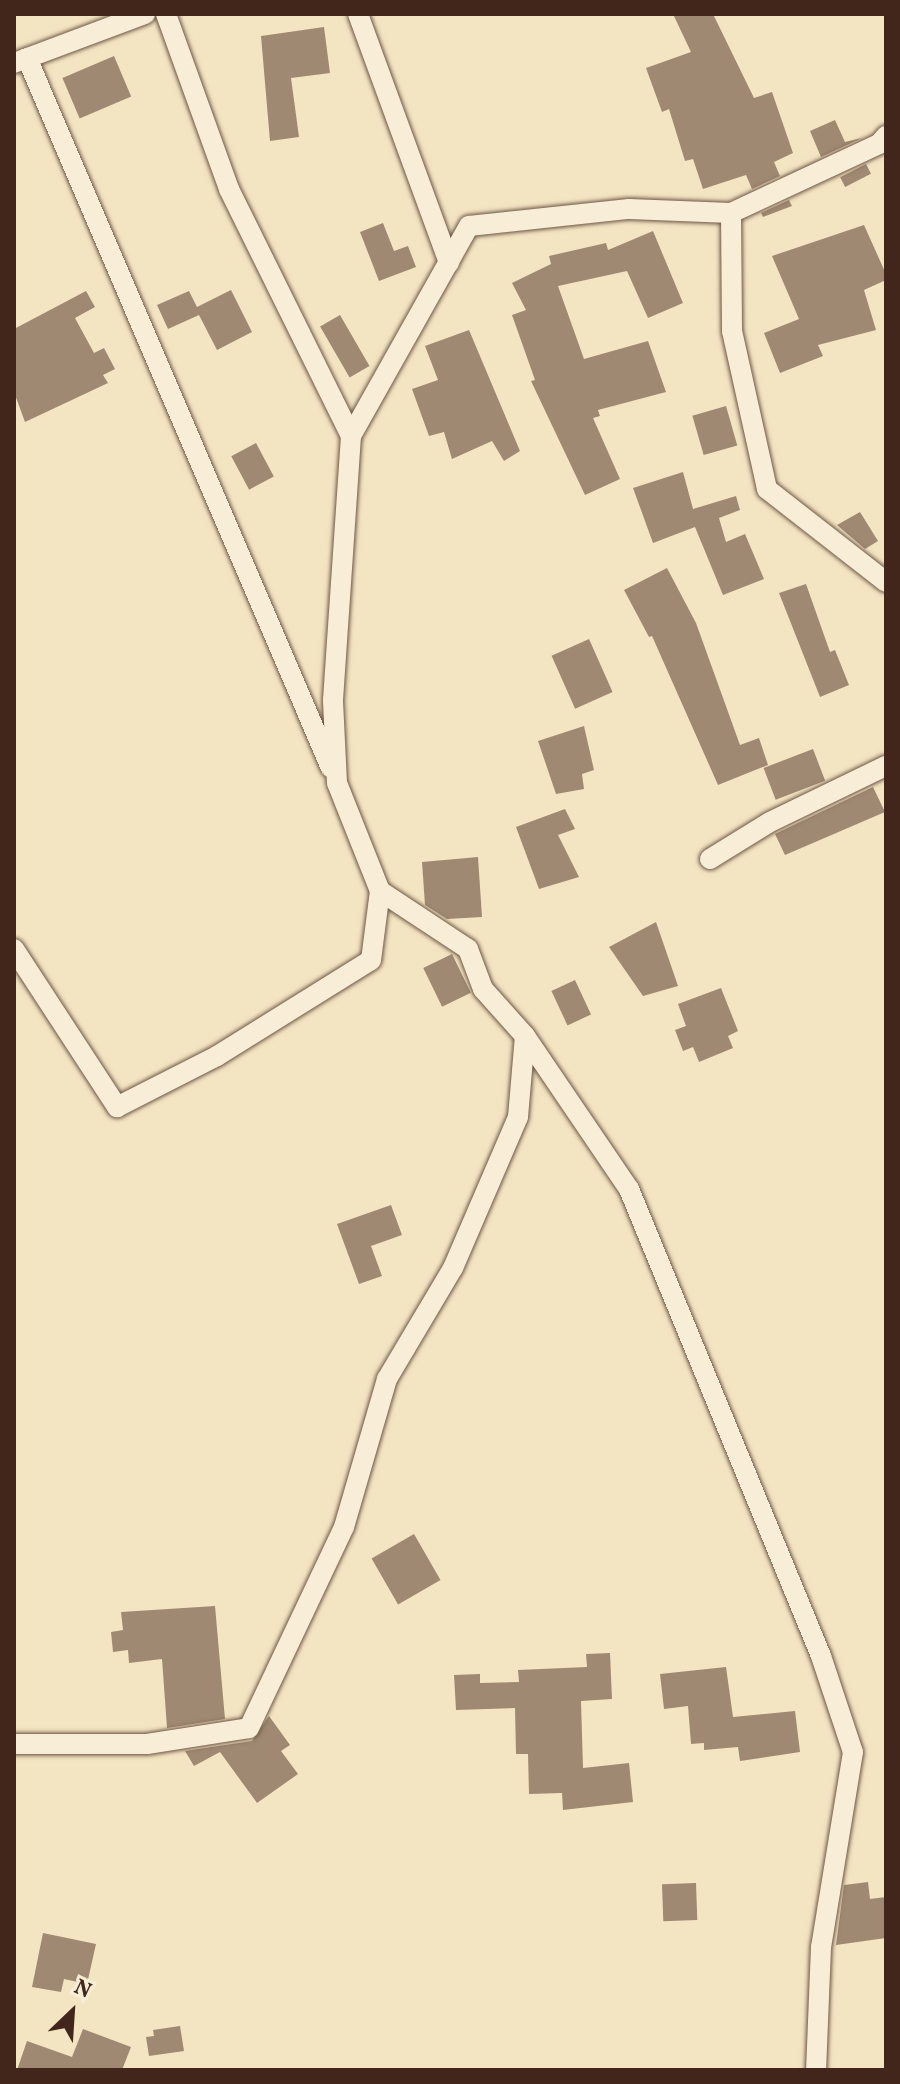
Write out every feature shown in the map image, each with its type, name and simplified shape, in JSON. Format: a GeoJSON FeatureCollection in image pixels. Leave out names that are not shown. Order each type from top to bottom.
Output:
{"type":"FeatureCollection","features":[{"type":"Feature","properties":{"kind":"street"},"geometry":{"type":"LineString","coordinates":[[14,949],[117,1107],[217,1056],[371,960],[380,891],[337,783],[21,60],[145,14]]}},
{"type":"Feature","properties":{"kind":"street"},"geometry":{"type":"LineString","coordinates":[[166,14],[229,189],[351,436]]}},
{"type":"Feature","properties":{"kind":"street"},"geometry":{"type":"LineString","coordinates":[[358,14],[449,263]]}},
{"type":"Feature","properties":{"kind":"street"},"geometry":{"type":"LineString","coordinates":[[337,783],[333,700],[351,436],[469,226],[629,209],[731,213],[879,144],[886,136]]}},
{"type":"Feature","properties":{"kind":"street"},"geometry":{"type":"LineString","coordinates":[[731,213],[732,331],[767,489],[886,582]]}},
{"type":"Feature","properties":{"kind":"street"},"geometry":{"type":"LineString","coordinates":[[710,859],[770,822],[886,766]]}},
{"type":"Feature","properties":{"kind":"street"},"geometry":{"type":"LineString","coordinates":[[380,891],[468,949],[483,989],[525,1036],[629,1189],[821,1656],[853,1752],[821,1947],[816,2070]]}},
{"type":"Feature","properties":{"kind":"street"},"geometry":{"type":"LineString","coordinates":[[14,1744],[147,1744],[249,1728],[344,1527],[387,1379],[453,1268],[518,1117],[525,1036]]}},
{"type":"Feature","properties":{"kind":"building"},"geometry":{"type":"Polygon","coordinates":[[[673,14],[713,14],[754,98],[772,92],[793,153],[774,162],[780,176],[752,189],[746,175],[703,189],[693,159],[685,161],[669,109],[662,112],[646,68],[691,52],[673,14]]]}},
{"type":"Feature","properties":{"kind":"building"},"geometry":{"type":"Polygon","coordinates":[[[324,27],[330,73],[291,78],[299,137],[270,141],[261,36],[324,27]]]}},
{"type":"Feature","properties":{"kind":"building"},"geometry":{"type":"Polygon","coordinates":[[[114,56],[131,97],[80,118],[62,78],[114,56]]]}},
{"type":"Feature","properties":{"kind":"building"},"geometry":{"type":"Polygon","coordinates":[[[835,120],[845,142],[862,138],[821,157],[810,131],[835,120]]]}},
{"type":"Feature","properties":{"kind":"building"},"geometry":{"type":"Polygon","coordinates":[[[866,164],[871,174],[845,187],[840,177],[866,164]]]}},
{"type":"Feature","properties":{"kind":"building"},"geometry":{"type":"Polygon","coordinates":[[[789,200],[792,206],[763,217],[761,213],[789,200]]]}},
{"type":"Feature","properties":{"kind":"building"},"geometry":{"type":"Polygon","coordinates":[[[383,223],[394,251],[408,246],[416,267],[379,281],[360,232],[383,223]]]}},
{"type":"Feature","properties":{"kind":"building"},"geometry":{"type":"Polygon","coordinates":[[[864,225],[886,274],[886,280],[864,290],[876,330],[818,345],[823,356],[780,373],[764,333],[799,319],[772,256],[864,225]]]}},
{"type":"Feature","properties":{"kind":"building"},"geometry":{"type":"Polygon","coordinates":[[[653,231],[683,303],[648,318],[627,271],[558,286],[584,359],[648,341],[666,392],[598,410],[600,416],[593,418],[620,479],[585,495],[531,381],[535,380],[512,315],[526,310],[512,283],[551,264],[549,256],[606,243],[608,250],[653,231]]]}},
{"type":"Feature","properties":{"kind":"building"},"geometry":{"type":"Polygon","coordinates":[[[231,290],[252,332],[217,350],[199,315],[168,329],[157,305],[189,291],[197,307],[231,290]]]}},
{"type":"Feature","properties":{"kind":"building"},"geometry":{"type":"Polygon","coordinates":[[[86,291],[95,307],[75,318],[94,353],[104,348],[115,369],[103,375],[108,383],[25,422],[14,392],[14,329],[86,291]]]}},
{"type":"Feature","properties":{"kind":"building"},"geometry":{"type":"Polygon","coordinates":[[[340,315],[370,366],[350,378],[320,326],[340,315]]]}},
{"type":"Feature","properties":{"kind":"building"},"geometry":{"type":"Polygon","coordinates":[[[469,330],[520,451],[504,461],[492,441],[452,459],[444,432],[429,436],[412,389],[438,380],[425,346],[469,330]]]}},
{"type":"Feature","properties":{"kind":"building"},"geometry":{"type":"Polygon","coordinates":[[[726,406],[737,445],[704,455],[692,416],[726,406]]]}},
{"type":"Feature","properties":{"kind":"building"},"geometry":{"type":"Polygon","coordinates":[[[256,443],[274,477],[249,490],[231,456],[256,443]]]}},
{"type":"Feature","properties":{"kind":"building"},"geometry":{"type":"Polygon","coordinates":[[[683,472],[693,509],[736,496],[740,510],[719,518],[726,542],[745,534],[764,579],[723,595],[695,527],[653,543],[633,488],[683,472]]]}},
{"type":"Feature","properties":{"kind":"building"},"geometry":{"type":"Polygon","coordinates":[[[860,512],[878,541],[865,549],[837,525],[860,512]]]}},
{"type":"Feature","properties":{"kind":"building"},"geometry":{"type":"Polygon","coordinates":[[[667,568],[696,623],[740,745],[759,738],[768,765],[718,785],[652,636],[649,637],[624,590],[667,568]]]}},
{"type":"Feature","properties":{"kind":"building"},"geometry":{"type":"Polygon","coordinates":[[[806,584],[830,652],[835,650],[849,685],[820,697],[779,593],[806,584]]]}},
{"type":"Feature","properties":{"kind":"building"},"geometry":{"type":"Polygon","coordinates":[[[589,639],[613,692],[575,709],[552,656],[589,639]]]}},
{"type":"Feature","properties":{"kind":"building"},"geometry":{"type":"Polygon","coordinates":[[[584,726],[594,770],[582,774],[584,789],[556,794],[538,741],[584,726]]]}},
{"type":"Feature","properties":{"kind":"building"},"geometry":{"type":"Polygon","coordinates":[[[813,749],[825,781],[776,800],[764,768],[813,749]]]}},
{"type":"Feature","properties":{"kind":"building"},"geometry":{"type":"Polygon","coordinates":[[[873,787],[885,812],[785,855],[775,834],[873,787]]]}},
{"type":"Feature","properties":{"kind":"building"},"geometry":{"type":"Polygon","coordinates":[[[565,809],[575,829],[558,835],[579,877],[539,889],[516,827],[565,809]]]}},
{"type":"Feature","properties":{"kind":"building"},"geometry":{"type":"Polygon","coordinates":[[[478,857],[482,917],[447,919],[425,905],[422,862],[478,857]]]}},
{"type":"Feature","properties":{"kind":"building"},"geometry":{"type":"Polygon","coordinates":[[[656,922],[678,986],[643,996],[609,947],[656,922]]]}},
{"type":"Feature","properties":{"kind":"building"},"geometry":{"type":"Polygon","coordinates":[[[452,954],[471,993],[442,1007],[423,968],[452,954]]]}},
{"type":"Feature","properties":{"kind":"building"},"geometry":{"type":"Polygon","coordinates":[[[575,980],[591,1014],[567,1025],[551,991],[575,980]]]}},
{"type":"Feature","properties":{"kind":"building"},"geometry":{"type":"Polygon","coordinates":[[[721,988],[738,1031],[728,1036],[733,1048],[699,1062],[693,1047],[683,1051],[675,1030],[686,1026],[678,1004],[721,988]]]}},
{"type":"Feature","properties":{"kind":"building"},"geometry":{"type":"Polygon","coordinates":[[[391,1205],[402,1235],[371,1246],[382,1276],[359,1284],[337,1224],[391,1205]]]}},
{"type":"Feature","properties":{"kind":"building"},"geometry":{"type":"Polygon","coordinates":[[[414,1534],[440,1580],[398,1604],[372,1558],[414,1534]]]}},
{"type":"Feature","properties":{"kind":"building"},"geometry":{"type":"Polygon","coordinates":[[[215,1606],[225,1719],[167,1728],[162,1659],[129,1663],[128,1650],[113,1652],[111,1632],[123,1630],[121,1612],[215,1606]]]}},
{"type":"Feature","properties":{"kind":"building"},"geometry":{"type":"Polygon","coordinates":[[[610,1653],[612,1699],[581,1701],[583,1768],[629,1763],[633,1802],[563,1810],[562,1793],[529,1794],[528,1754],[516,1754],[515,1708],[456,1710],[454,1675],[480,1674],[480,1683],[519,1682],[518,1670],[587,1667],[586,1654],[610,1653]]]}},
{"type":"Feature","properties":{"kind":"building"},"geometry":{"type":"Polygon","coordinates":[[[726,1667],[733,1717],[795,1711],[800,1752],[740,1761],[738,1747],[704,1750],[704,1743],[691,1744],[688,1706],[664,1709],[660,1674],[726,1667]]]}},
{"type":"Feature","properties":{"kind":"building"},"geometry":{"type":"Polygon","coordinates":[[[269,1716],[290,1745],[281,1751],[298,1774],[257,1803],[220,1752],[194,1766],[185,1751],[252,1741],[269,1716]]]}},
{"type":"Feature","properties":{"kind":"building"},"geometry":{"type":"Polygon","coordinates":[[[868,1882],[870,1899],[886,1897],[886,1938],[836,1945],[844,1885],[868,1882]]]}},
{"type":"Feature","properties":{"kind":"building"},"geometry":{"type":"Polygon","coordinates":[[[696,1883],[697,1920],[663,1921],[662,1884],[696,1883]]]}},
{"type":"Feature","properties":{"kind":"building"},"geometry":{"type":"Polygon","coordinates":[[[43,1933],[96,1944],[87,1984],[64,1979],[61,1992],[32,1987],[43,1933]]]}},
{"type":"Feature","properties":{"kind":"building"},"geometry":{"type":"Polygon","coordinates":[[[180,2026],[184,2051],[149,2056],[146,2037],[154,2036],[153,2030],[180,2026]]]}},
{"type":"Feature","properties":{"kind":"building"},"geometry":{"type":"Polygon","coordinates":[[[83,2029],[131,2047],[122,2070],[17,2070],[27,2041],[72,2057],[83,2029]]]}}]}
